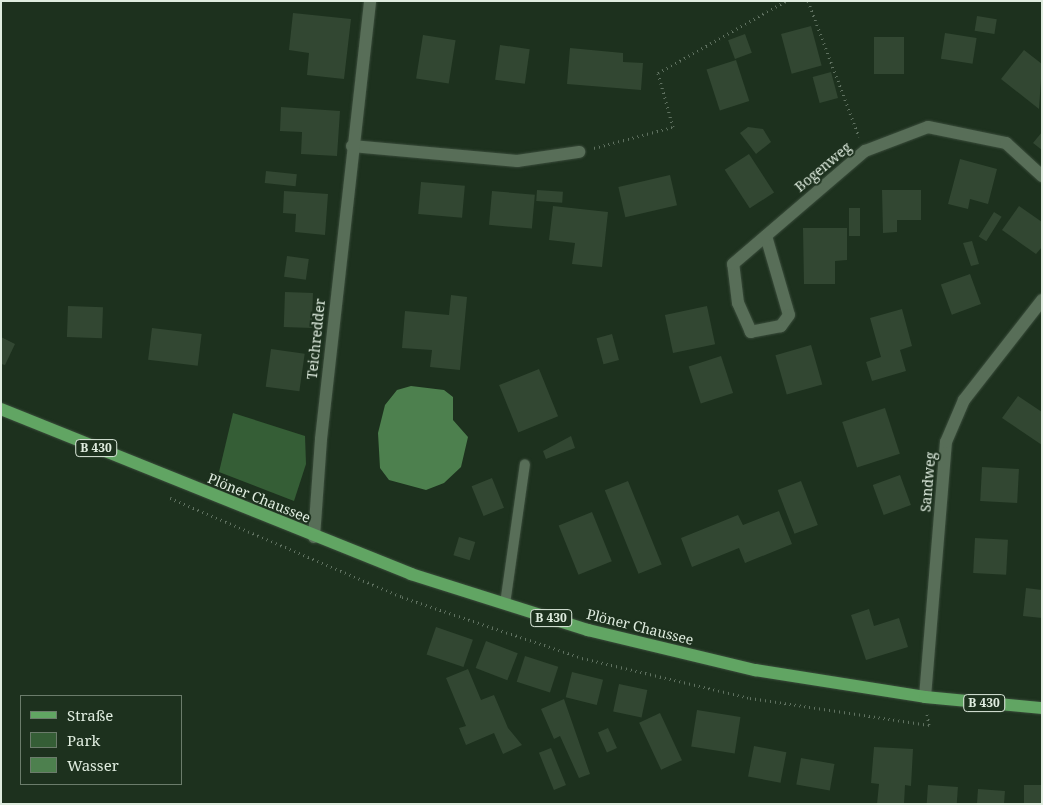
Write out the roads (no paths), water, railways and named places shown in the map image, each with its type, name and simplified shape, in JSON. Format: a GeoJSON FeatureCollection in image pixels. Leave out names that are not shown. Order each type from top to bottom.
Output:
{"type":"FeatureCollection","features":[{"type":"Feature","properties":{"kind":"main road","name":"Plöner Chaussee"},"geometry":{"type":"LineString","coordinates":[[1,409],[314,537],[505,604],[588,630],[755,670],[926,697],[1042,708]]}},
{"type":"Feature","properties":{"kind":"street","name":"Teichredder"},"geometry":{"type":"LineString","coordinates":[[314,537],[352,146],[370,1]]}},
{"type":"Feature","properties":{"kind":"street","name":"Bogenweg"},"geometry":{"type":"LineString","coordinates":[[766,236],[789,315],[781,326],[751,332],[738,303],[733,264],[766,236],[865,152],[928,126],[1006,143],[1042,176]]}},
{"type":"Feature","properties":{"kind":"street"},"geometry":{"type":"LineString","coordinates":[[352,146],[517,161],[579,152]]}},
{"type":"Feature","properties":{"kind":"street","name":"Sandweg"},"geometry":{"type":"LineString","coordinates":[[926,697],[946,442],[964,400],[1042,300]]}},
{"type":"Feature","properties":{"kind":"lane"},"geometry":{"type":"LineString","coordinates":[[505,604],[526,464]]}},
{"type":"Feature","properties":{"kind":"water"},"geometry":{"type":"Polygon","coordinates":[[[411,386],[444,390],[453,397],[453,420],[468,437],[461,467],[444,483],[426,490],[389,480],[380,468],[378,433],[385,405],[397,390],[411,386]]]}}]}
